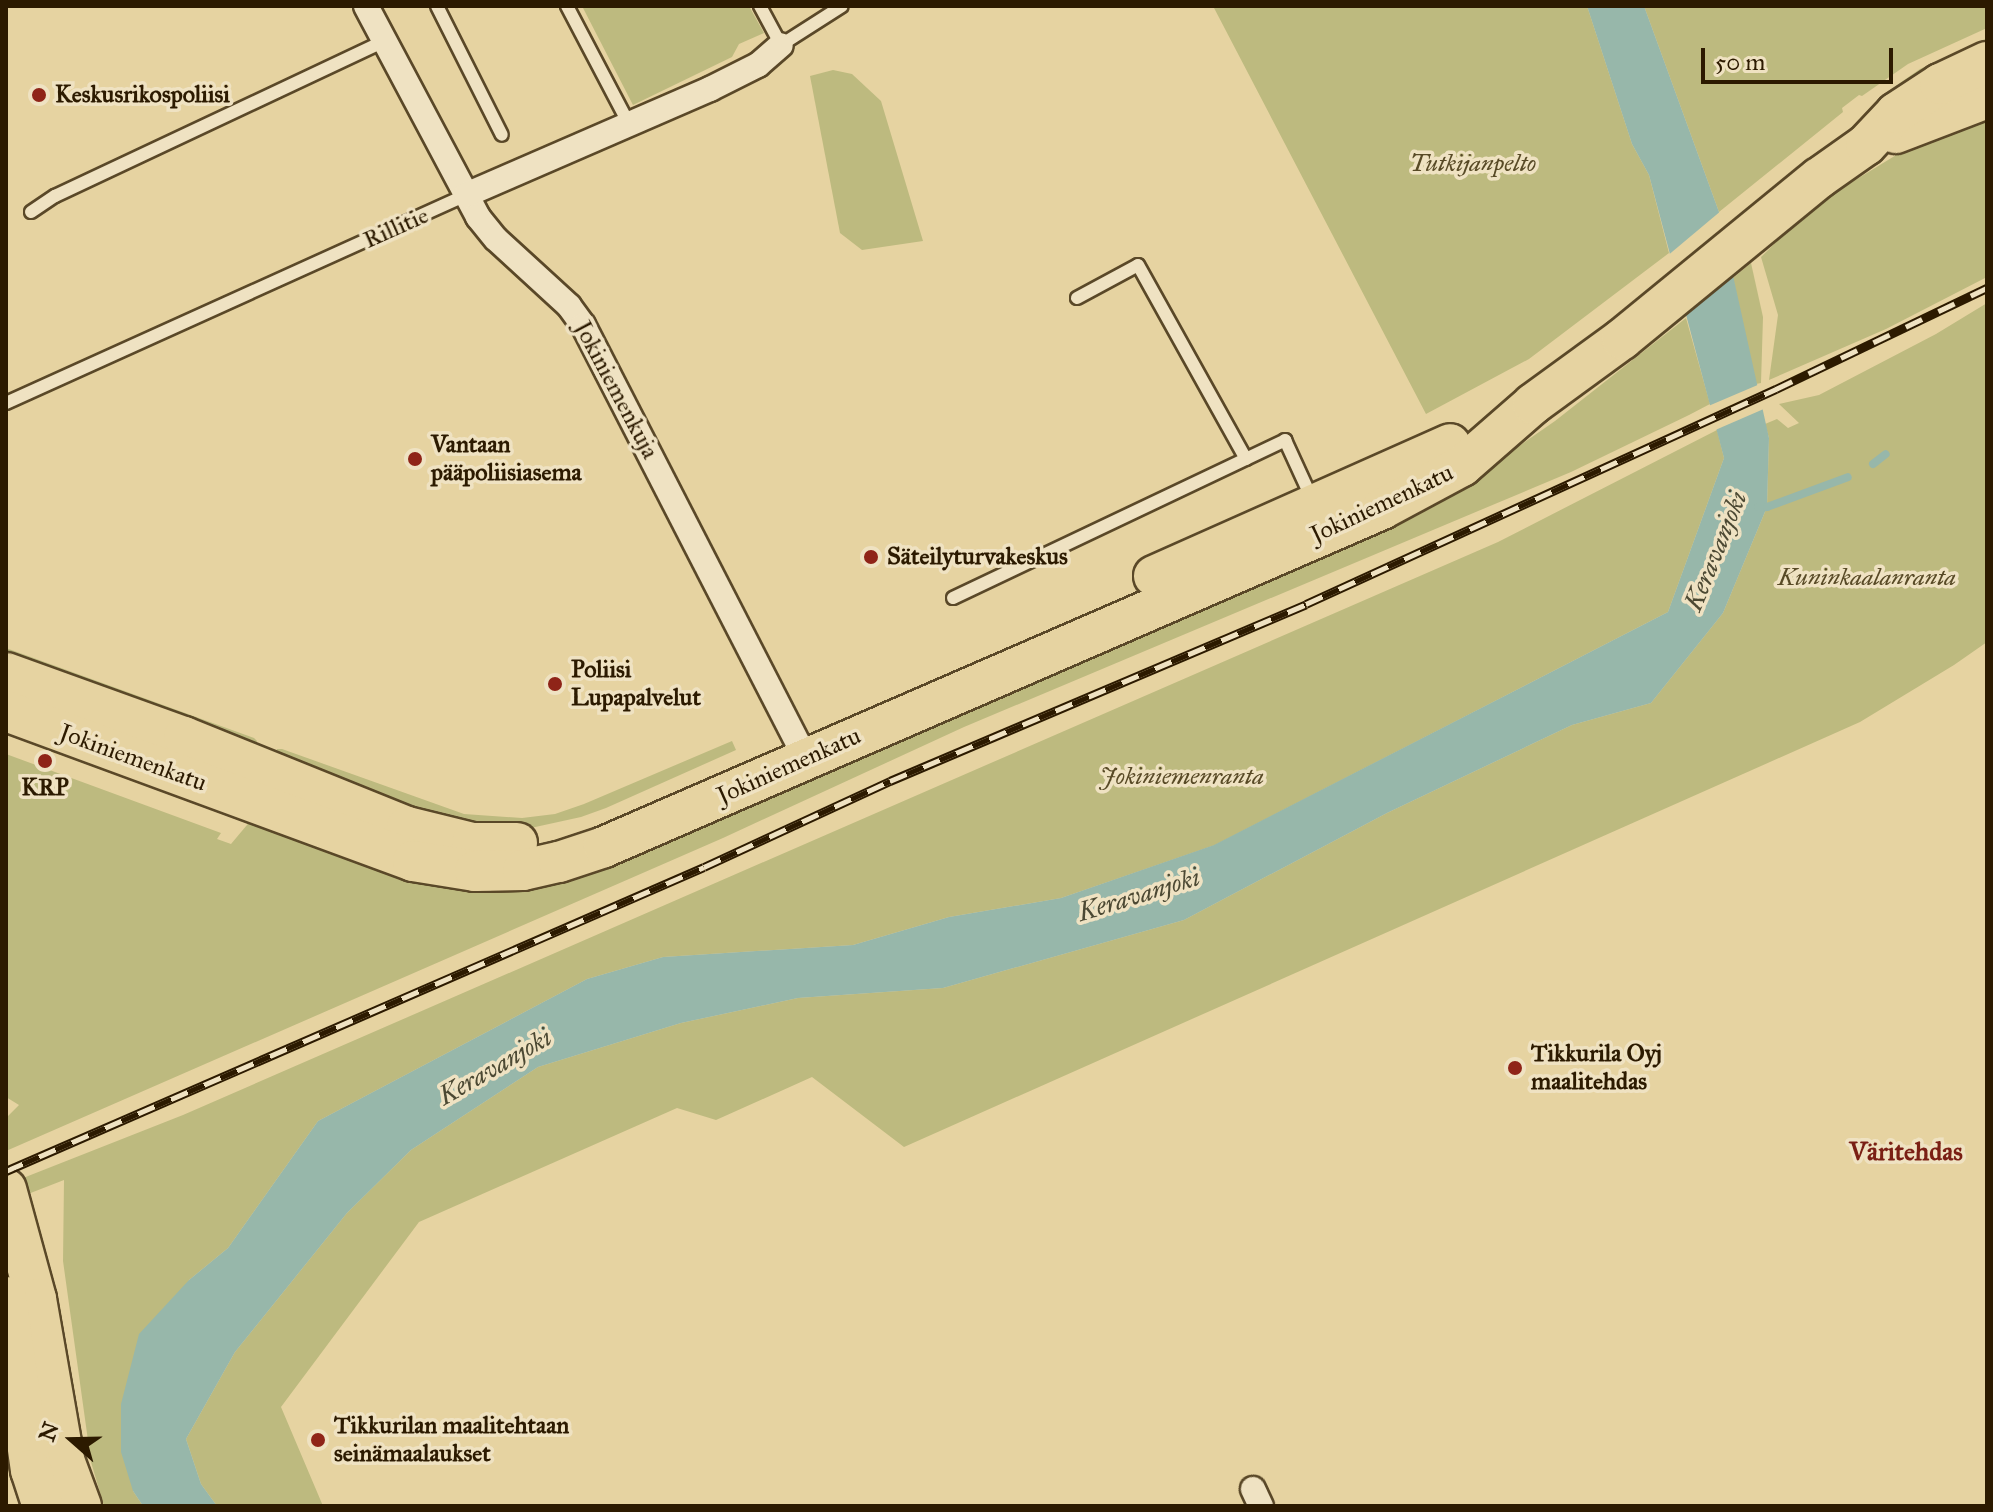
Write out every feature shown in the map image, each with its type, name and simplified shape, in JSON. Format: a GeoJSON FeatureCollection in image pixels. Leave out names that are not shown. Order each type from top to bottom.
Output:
{"type":"FeatureCollection","features":[{"type":"Feature","properties":{"kind":"main road","name":"Jokiniemenkatu"},"geometry":{"type":"LineString","coordinates":[[6,711],[413,861],[475,871],[523,870],[559,862],[604,847],[800,747],[1320,518],[1533,404],[1622,339],[1787,204],[1866,145],[1896,113],[1940,84],[1987,62]]}},
{"type":"Feature","properties":{"kind":"main road","name":"Jokiniemenkatu"},"geometry":{"type":"LineString","coordinates":[[1866,145],[1987,98]]}},
{"type":"Feature","properties":{"kind":"main road","name":"Jokiniemenkatu"},"geometry":{"type":"LineString","coordinates":[[6,673],[184,737],[407,827],[472,843],[515,843],[547,838],[800,747]]}},
{"type":"Feature","properties":{"kind":"main road"},"geometry":{"type":"LineString","coordinates":[[6,1189],[12,1248],[64,1460],[81,1506]]}},
{"type":"Feature","properties":{"kind":"main road"},"geometry":{"type":"LineString","coordinates":[[6,1297],[31,1470],[43,1506]]}},
{"type":"Feature","properties":{"kind":"street","name":"Jokiniemenkuja"},"geometry":{"type":"LineString","coordinates":[[366,6],[466,195],[496,239],[569,306],[583,325],[800,747]]}},
{"type":"Feature","properties":{"kind":"street","name":"Rillitie"},"geometry":{"type":"LineString","coordinates":[[466,195],[630,126],[758,65],[781,45]]}},
{"type":"Feature","properties":{"kind":"lane"},"geometry":{"type":"LineString","coordinates":[[437,6],[502,135]]}},
{"type":"Feature","properties":{"kind":"lane"},"geometry":{"type":"LineString","coordinates":[[567,6],[630,126]]}},
{"type":"Feature","properties":{"kind":"lane"},"geometry":{"type":"LineString","coordinates":[[760,6],[781,45],[842,6]]}},
{"type":"Feature","properties":{"kind":"lane"},"geometry":{"type":"LineString","coordinates":[[31,212],[55,196],[384,41]]}},
{"type":"Feature","properties":{"kind":"lane","name":"Rillitie"},"geometry":{"type":"LineString","coordinates":[[6,403],[466,195]]}},
{"type":"Feature","properties":{"kind":"lane"},"geometry":{"type":"LineString","coordinates":[[1077,298],[1138,265],[1246,459]]}},
{"type":"Feature","properties":{"kind":"lane"},"geometry":{"type":"LineString","coordinates":[[953,598],[1285,440],[1307,481],[1320,518]]}},
{"type":"Feature","properties":{"kind":"green space"},"geometry":{"type":"Polygon","coordinates":[[[582,6],[749,6],[764,33],[739,44],[732,57],[633,105],[582,6]]]}},
{"type":"Feature","properties":{"kind":"green space","name":"Tutkijanpelto"},"geometry":{"type":"Polygon","coordinates":[[[1213,6],[1587,6],[1632,144],[1649,175],[1669,253],[1529,359],[1426,414],[1213,6]]]}},
{"type":"Feature","properties":{"kind":"green space"},"geometry":{"type":"Polygon","coordinates":[[[1644,6],[1987,6],[1987,28],[1908,64],[1862,96],[1859,95],[1842,108],[1843,112],[1719,212],[1644,6]]]}},
{"type":"Feature","properties":{"kind":"green space"},"geometry":{"type":"Polygon","coordinates":[[[1987,38],[1987,51],[1891,98],[1887,92],[1920,69],[1987,38]]]}},
{"type":"Feature","properties":{"kind":"green space"},"geometry":{"type":"Polygon","coordinates":[[[833,70],[852,74],[881,101],[923,241],[862,250],[840,233],[810,76],[833,70]]]}},
{"type":"Feature","properties":{"kind":"green space"},"geometry":{"type":"Polygon","coordinates":[[[1987,114],[1987,277],[1886,329],[1769,380],[1778,315],[1761,257],[1813,206],[1906,149],[1987,114]]]}},
{"type":"Feature","properties":{"kind":"green space"},"geometry":{"type":"Polygon","coordinates":[[[1751,263],[1763,317],[1761,383],[1756,384],[1733,278],[1751,263]]]}},
{"type":"Feature","properties":{"kind":"green space","name":"Kuninkaalanranta"},"geometry":{"type":"Polygon","coordinates":[[[1987,303],[1987,642],[1954,665],[1860,722],[904,1147],[812,1077],[716,1120],[677,1108],[419,1222],[281,1407],[323,1506],[217,1506],[201,1484],[186,1439],[235,1352],[347,1213],[411,1150],[538,1067],[681,1023],[798,998],[943,988],[1184,920],[1387,813],[1572,725],[1651,703],[1723,613],[1767,507],[1769,438],[1765,424],[1777,419],[1788,428],[1799,423],[1779,404],[1819,395],[1936,334],[1987,303]]]}},
{"type":"Feature","properties":{"kind":"green space"},"geometry":{"type":"Polygon","coordinates":[[[1686,318],[1710,404],[1689,415],[1571,472],[964,727],[723,838],[6,1151],[6,1118],[19,1105],[6,1097],[6,754],[221,833],[217,839],[231,844],[252,819],[514,886],[1499,460],[1555,421],[1686,318]]]}},
{"type":"Feature","properties":{"kind":"green space","name":"Jokiniemenranta"},"geometry":{"type":"Polygon","coordinates":[[[1717,430],[1724,458],[1668,612],[1215,845],[1061,898],[949,917],[853,945],[663,957],[587,979],[318,1121],[228,1248],[189,1280],[133,1491],[143,1506],[104,1506],[91,1462],[63,1261],[64,1180],[28,1194],[18,1180],[183,1115],[1498,542],[1717,430]]]}},
{"type":"Feature","properties":{"kind":"green space"},"geometry":{"type":"Polygon","coordinates":[[[6,648],[254,738],[257,741],[254,750],[6,658],[6,648]]]}},
{"type":"Feature","properties":{"kind":"green space"},"geometry":{"type":"Polygon","coordinates":[[[732,741],[736,750],[606,808],[581,817],[517,831],[456,824],[274,759],[277,749],[282,749],[464,814],[522,818],[555,814],[584,804],[732,741]]]}},
{"type":"Feature","properties":{"kind":"water","name":"Keravanjoki"},"geometry":{"type":"Polygon","coordinates":[[[1587,6],[1644,6],[1719,212],[1769,438],[1767,507],[1723,613],[1651,703],[1572,725],[1387,813],[1184,920],[943,988],[798,998],[681,1023],[538,1067],[411,1150],[347,1213],[235,1352],[186,1439],[201,1484],[217,1506],[143,1506],[133,1491],[121,1452],[121,1404],[139,1334],[189,1280],[228,1248],[318,1121],[587,979],[663,957],[853,945],[949,917],[1061,898],[1214,845],[1668,612],[1724,458],[1649,175],[1632,144],[1587,6]]]}},
{"type":"Feature","properties":{"kind":"pier"},"geometry":{"type":"Polygon","coordinates":[[[1722,210],[1736,274],[1682,318],[1666,257],[1722,210]]]}},
{"type":"Feature","properties":{"kind":"pier"},"geometry":{"type":"Polygon","coordinates":[[[1760,384],[1766,408],[1713,431],[1706,407],[1760,384]]]}},
{"type":"Feature","properties":{"kind":"waterway"},"geometry":{"type":"LineString","coordinates":[[1873,464],[1886,454]]}},
{"type":"Feature","properties":{"kind":"waterway","name":"Keravanjoki"},"geometry":{"type":"LineString","coordinates":[[1758,507],[1767,507],[1848,477]]}},
{"type":"Feature","properties":{"kind":"railway"},"geometry":{"type":"LineString","coordinates":[[6,1171],[704,867],[890,781],[1306,604],[1776,389],[1987,288]]}},
{"type":"Feature","properties":{"kind":"place","name":"Keskusrikospoliisi"},"geometry":{"type":"Point","coordinates":[39,95]}},
{"type":"Feature","properties":{"kind":"place","name":"Vantaan pääpoliisiasema"},"geometry":{"type":"Point","coordinates":[415,459]}},
{"type":"Feature","properties":{"kind":"place","name":"Säteilyturvakeskus"},"geometry":{"type":"Point","coordinates":[871,557]}},
{"type":"Feature","properties":{"kind":"place","name":"Poliisi Lupapalvelut"},"geometry":{"type":"Point","coordinates":[555,684]}},
{"type":"Feature","properties":{"kind":"place","name":"KRP"},"geometry":{"type":"Point","coordinates":[45,761]}},
{"type":"Feature","properties":{"kind":"place","name":"Tikkurila Oyj maalitehdas"},"geometry":{"type":"Point","coordinates":[1515,1068]}},
{"type":"Feature","properties":{"kind":"place","name":"Tikkurilan maalitehtaan seinämaalaukset"},"geometry":{"type":"Point","coordinates":[318,1440]}},
{"type":"Feature","properties":{"kind":"district","name":"Väritehdas"},"geometry":{"type":"Point","coordinates":[1906,1152]}}]}
